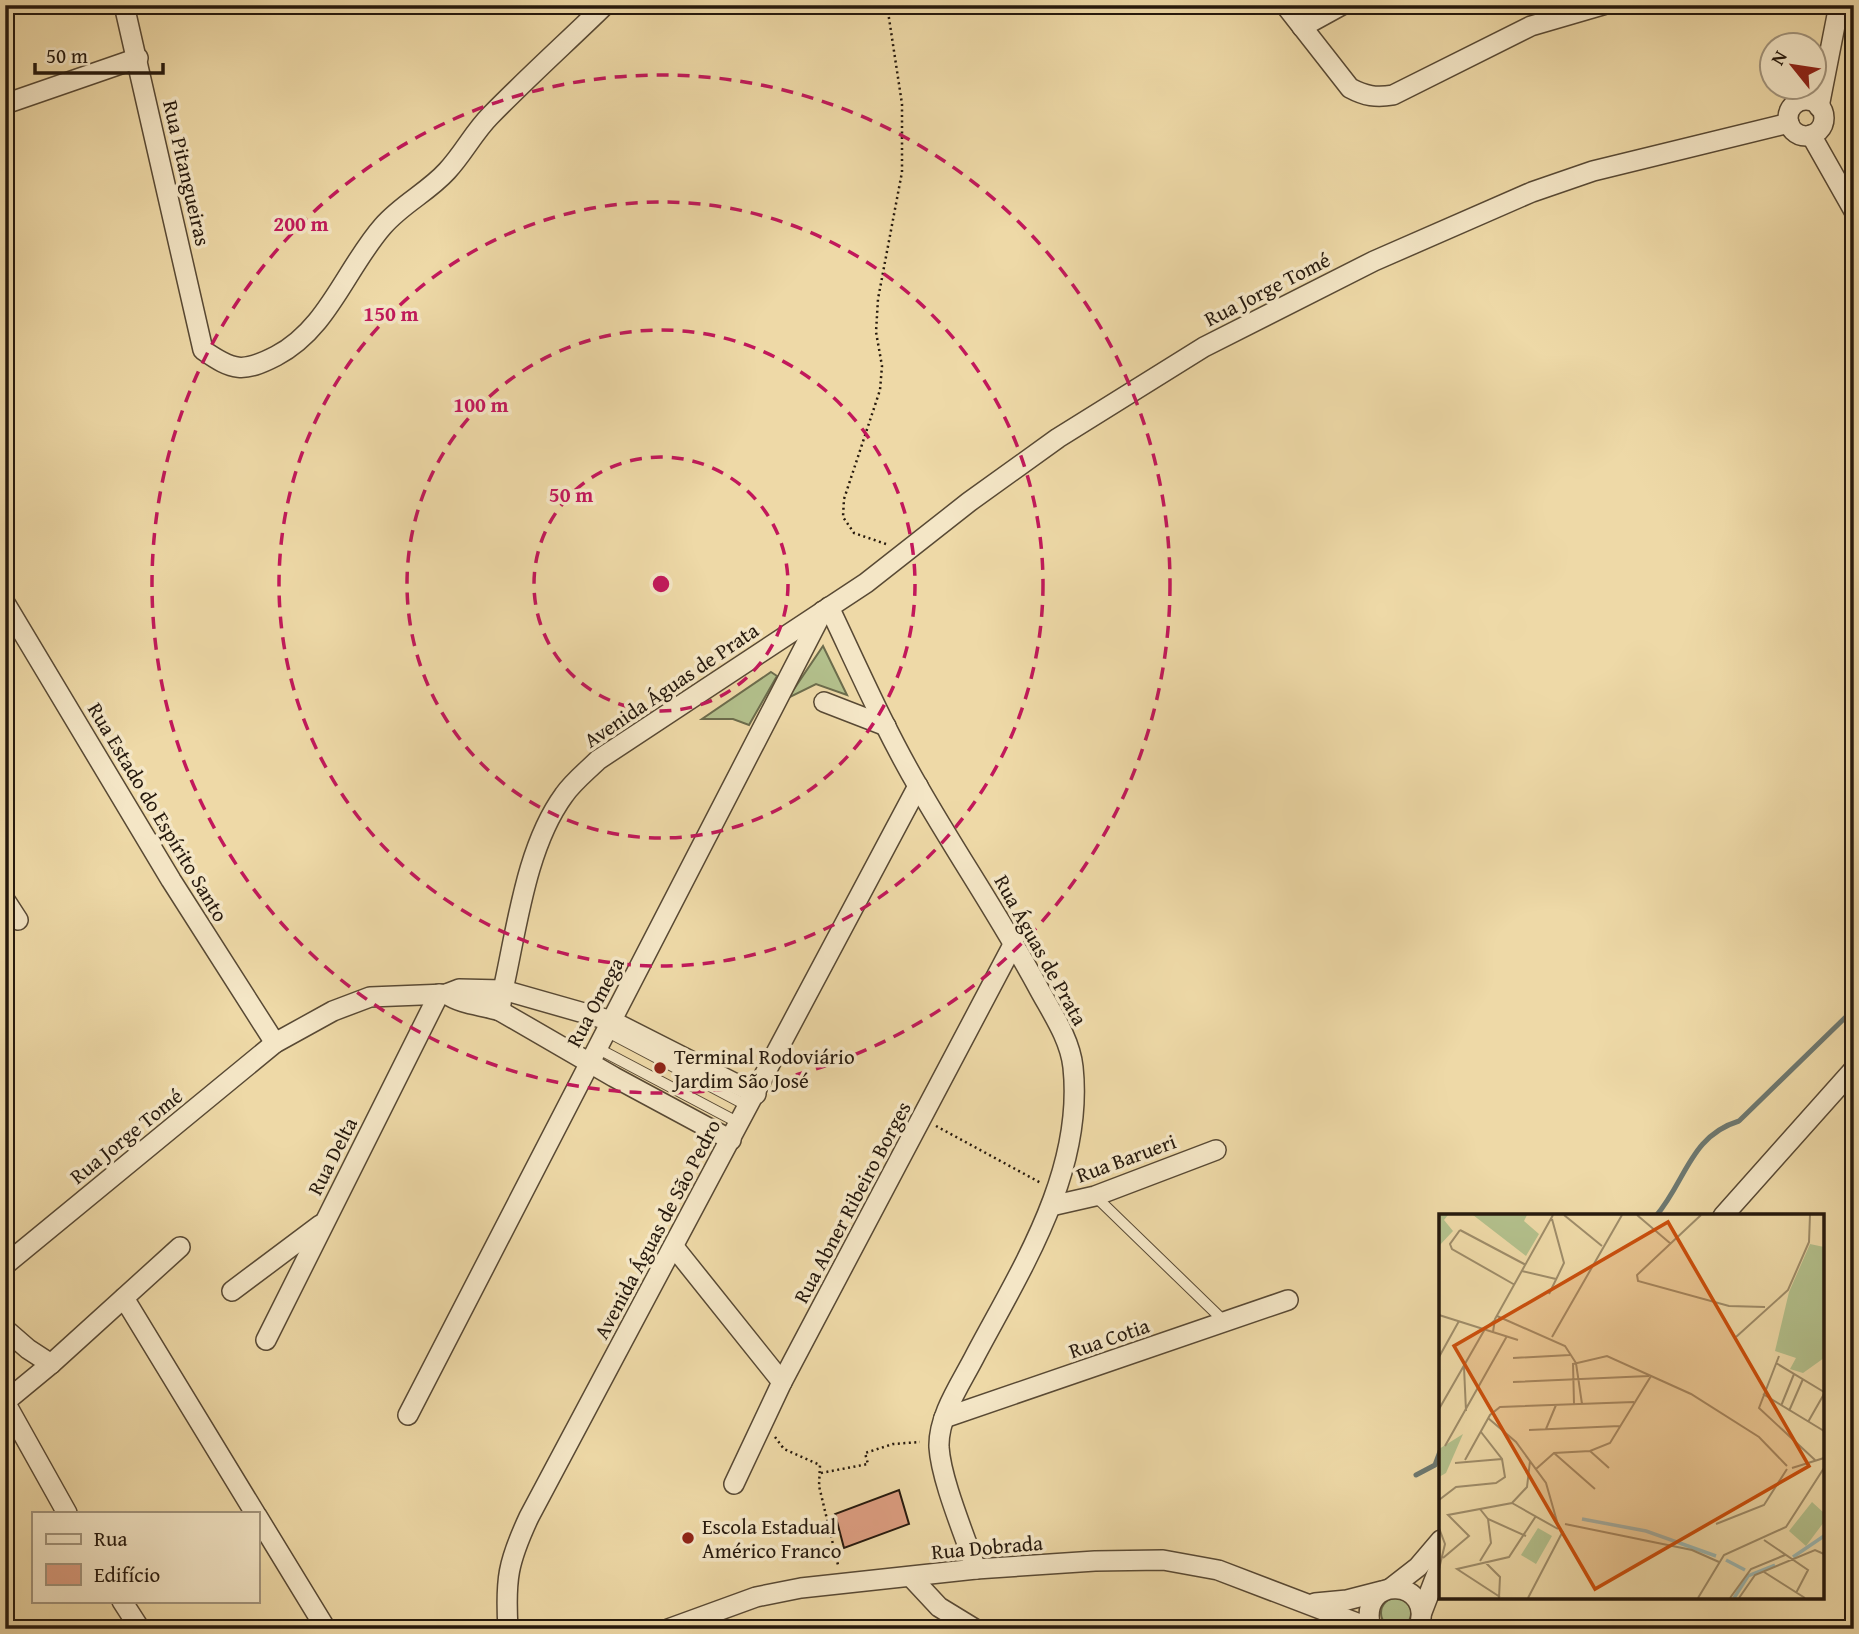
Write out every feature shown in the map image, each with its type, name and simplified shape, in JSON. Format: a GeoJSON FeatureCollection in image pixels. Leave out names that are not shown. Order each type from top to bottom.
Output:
{"type":"FeatureCollection","features":[{"type":"Feature","properties":{"kind":"street","name":"Rua Pitangueiras"},"geometry":{"type":"LineString","coordinates":[[124,5],[203,351],[226,365],[241,368],[256,365],[278,355],[305,337],[320,319],[367,244],[384,224],[449,169],[489,117],[605,5]]}},
{"type":"Feature","properties":{"kind":"street"},"geometry":{"type":"LineString","coordinates":[[1285,5],[1350,88],[1377,98],[1393,95],[1531,26],[1604,5]]}},
{"type":"Feature","properties":{"kind":"street"},"geometry":{"type":"LineString","coordinates":[[1301,27],[1342,5]]}},
{"type":"Feature","properties":{"kind":"street"},"geometry":{"type":"LineString","coordinates":[[1819,107],[1839,5]]}},
{"type":"Feature","properties":{"kind":"street"},"geometry":{"type":"LineString","coordinates":[[5,104],[138,58]]}},
{"type":"Feature","properties":{"kind":"street"},"geometry":{"type":"LineString","coordinates":[[1809,101],[1819,107],[1823,123],[1820,129],[1811,135],[1800,135],[1791,128],[1788,123],[1789,111],[1797,103],[1809,101]]}},
{"type":"Feature","properties":{"kind":"street","name":"Rua Jorge Tomé"},"geometry":{"type":"LineString","coordinates":[[826,609],[866,583],[969,502],[1058,438],[1204,347],[1374,261],[1532,192],[1594,171],[1788,123]]}},
{"type":"Feature","properties":{"kind":"street"},"geometry":{"type":"LineString","coordinates":[[1811,135],[1854,211]]}},
{"type":"Feature","properties":{"kind":"street","name":"Rua Estado do Espírito Santo"},"geometry":{"type":"LineString","coordinates":[[5,603],[171,880],[275,1043]]}},
{"type":"Feature","properties":{"kind":"street","name":"Rua Águas de Prata"},"geometry":{"type":"LineString","coordinates":[[826,609],[918,786],[1014,943],[1066,1039],[1073,1066],[1073,1119],[1069,1146],[1053,1199],[1016,1279],[944,1418],[939,1446],[944,1473],[976,1569]]}},
{"type":"Feature","properties":{"kind":"street","name":"Avenida Águas de Prata"},"geometry":{"type":"LineString","coordinates":[[500,1011],[533,856],[542,831],[564,794],[598,760],[826,609]]}},
{"type":"Feature","properties":{"kind":"street","name":"Rua Omega"},"geometry":{"type":"LineString","coordinates":[[408,1415],[826,609]]}},
{"type":"Feature","properties":{"kind":"street"},"geometry":{"type":"LineString","coordinates":[[824,702],[886,726]]}},
{"type":"Feature","properties":{"kind":"street","name":"Avenida Águas de São Pedro"},"geometry":{"type":"LineString","coordinates":[[508,1629],[507,1572],[516,1545],[552,1470],[674,1247],[918,786]]}},
{"type":"Feature","properties":{"kind":"street"},"geometry":{"type":"LineString","coordinates":[[5,900],[18,920]]}},
{"type":"Feature","properties":{"kind":"street","name":"Rua Abner Ribeiro Borges"},"geometry":{"type":"LineString","coordinates":[[734,1484],[782,1382],[1014,943]]}},
{"type":"Feature","properties":{"kind":"street"},"geometry":{"type":"LineString","coordinates":[[275,1043],[333,1011],[370,996],[443,994],[458,989],[503,990],[744,1116]]}},
{"type":"Feature","properties":{"kind":"street"},"geometry":{"type":"LineString","coordinates":[[443,994],[457,1002],[481,1004],[601,1041],[744,1116]]}},
{"type":"Feature","properties":{"kind":"street","name":"Rua Delta"},"geometry":{"type":"LineString","coordinates":[[266,1340],[443,994]]}},
{"type":"Feature","properties":{"kind":"street","name":"Rua Jorge Tomé"},"geometry":{"type":"LineString","coordinates":[[5,1265],[275,1043]]}},
{"type":"Feature","properties":{"kind":"street"},"geometry":{"type":"LineString","coordinates":[[1725,1214],[1854,1069]]}},
{"type":"Feature","properties":{"kind":"street","name":"Rua Barueri"},"geometry":{"type":"LineString","coordinates":[[1053,1199],[1095,1196],[1216,1150]]}},
{"type":"Feature","properties":{"kind":"street"},"geometry":{"type":"LineString","coordinates":[[232,1290],[324,1223]]}},
{"type":"Feature","properties":{"kind":"street"},"geometry":{"type":"LineString","coordinates":[[66,1512],[5,1402],[180,1247]]}},
{"type":"Feature","properties":{"kind":"street"},"geometry":{"type":"LineString","coordinates":[[674,1247],[782,1382]]}},
{"type":"Feature","properties":{"kind":"street"},"geometry":{"type":"LineString","coordinates":[[124,1298],[254,1512]]}},
{"type":"Feature","properties":{"kind":"street","name":"Rua Cotia"},"geometry":{"type":"LineString","coordinates":[[944,1418],[1288,1300]]}},
{"type":"Feature","properties":{"kind":"street"},"geometry":{"type":"LineString","coordinates":[[5,1329],[51,1364]]}},
{"type":"Feature","properties":{"kind":"street"},"geometry":{"type":"LineString","coordinates":[[259,1520],[326,1629]]}},
{"type":"Feature","properties":{"kind":"street"},"geometry":{"type":"LineString","coordinates":[[1371,1628],[1368,1615],[1371,1604],[1412,1573],[1439,1542]]}},
{"type":"Feature","properties":{"kind":"street","name":"Rua Dobrada"},"geometry":{"type":"LineString","coordinates":[[678,1627],[756,1597],[801,1588],[976,1569],[1094,1561],[1163,1560],[1218,1570],[1371,1628]]}},
{"type":"Feature","properties":{"kind":"street"},"geometry":{"type":"LineString","coordinates":[[1421,1623],[1439,1569]]}},
{"type":"Feature","properties":{"kind":"street"},"geometry":{"type":"LineString","coordinates":[[911,1577],[939,1607],[975,1629]]}},
{"type":"Feature","properties":{"kind":"street"},"geometry":{"type":"LineString","coordinates":[[1387,1590],[1407,1591],[1419,1603],[1421,1623]]}},
{"type":"Feature","properties":{"kind":"street","name":"Rua Dobrada"},"geometry":{"type":"LineString","coordinates":[[1311,1604],[1347,1600],[1387,1590]]}},
{"type":"Feature","properties":{"kind":"street"},"geometry":{"type":"LineString","coordinates":[[123,1602],[140,1629]]}},
{"type":"Feature","properties":{"kind":"lane"},"geometry":{"type":"LineString","coordinates":[[1095,1196],[1226,1323]]}},
{"type":"Feature","properties":{"kind":"path"},"geometry":{"type":"LineString","coordinates":[[887,5],[902,104],[902,172],[878,299],[876,332],[881,366],[880,390],[844,499],[843,517],[854,533],[906,551]]}},
{"type":"Feature","properties":{"kind":"path"},"geometry":{"type":"LineString","coordinates":[[922,1118],[1053,1199]]}},
{"type":"Feature","properties":{"kind":"path"},"geometry":{"type":"LineString","coordinates":[[765,1419],[781,1446],[820,1465],[819,1486],[835,1560],[849,1583]]}},
{"type":"Feature","properties":{"kind":"path"},"geometry":{"type":"LineString","coordinates":[[821,1473],[868,1464],[865,1453],[893,1444],[914,1441],[939,1446]]}},
{"type":"Feature","properties":{"kind":"green space"},"geometry":{"type":"Polygon","coordinates":[[[823,646],[847,695],[816,684],[788,698],[823,646]]]}},
{"type":"Feature","properties":{"kind":"green space"},"geometry":{"type":"Polygon","coordinates":[[[771,672],[777,676],[749,725],[733,719],[702,719],[771,672]]]}},
{"type":"Feature","properties":{"kind":"green space"},"geometry":{"type":"Polygon","coordinates":[[[1396,1598],[1407,1602],[1411,1613],[1407,1624],[1396,1628],[1385,1624],[1381,1613],[1385,1602],[1396,1598]]]}},
{"type":"Feature","properties":{"kind":"building"},"geometry":{"type":"Polygon","coordinates":[[[899,1490],[909,1524],[844,1548],[835,1514],[899,1490]]]}},
{"type":"Feature","properties":{"kind":"waterway"},"geometry":{"type":"LineString","coordinates":[[1657,1214],[1699,1148],[1723,1128],[1739,1121],[1854,1009]]}},
{"type":"Feature","properties":{"kind":"waterway"},"geometry":{"type":"LineString","coordinates":[[1416,1475],[1435,1465],[1439,1454]]}},
{"type":"Feature","properties":{"kind":"place","name":"Terminal Rodoviário Jardim São José"},"geometry":{"type":"Point","coordinates":[660,1068]}},
{"type":"Feature","properties":{"kind":"place","name":"Escola Estadual Américo Franco"},"geometry":{"type":"Point","coordinates":[688,1538]}}]}
